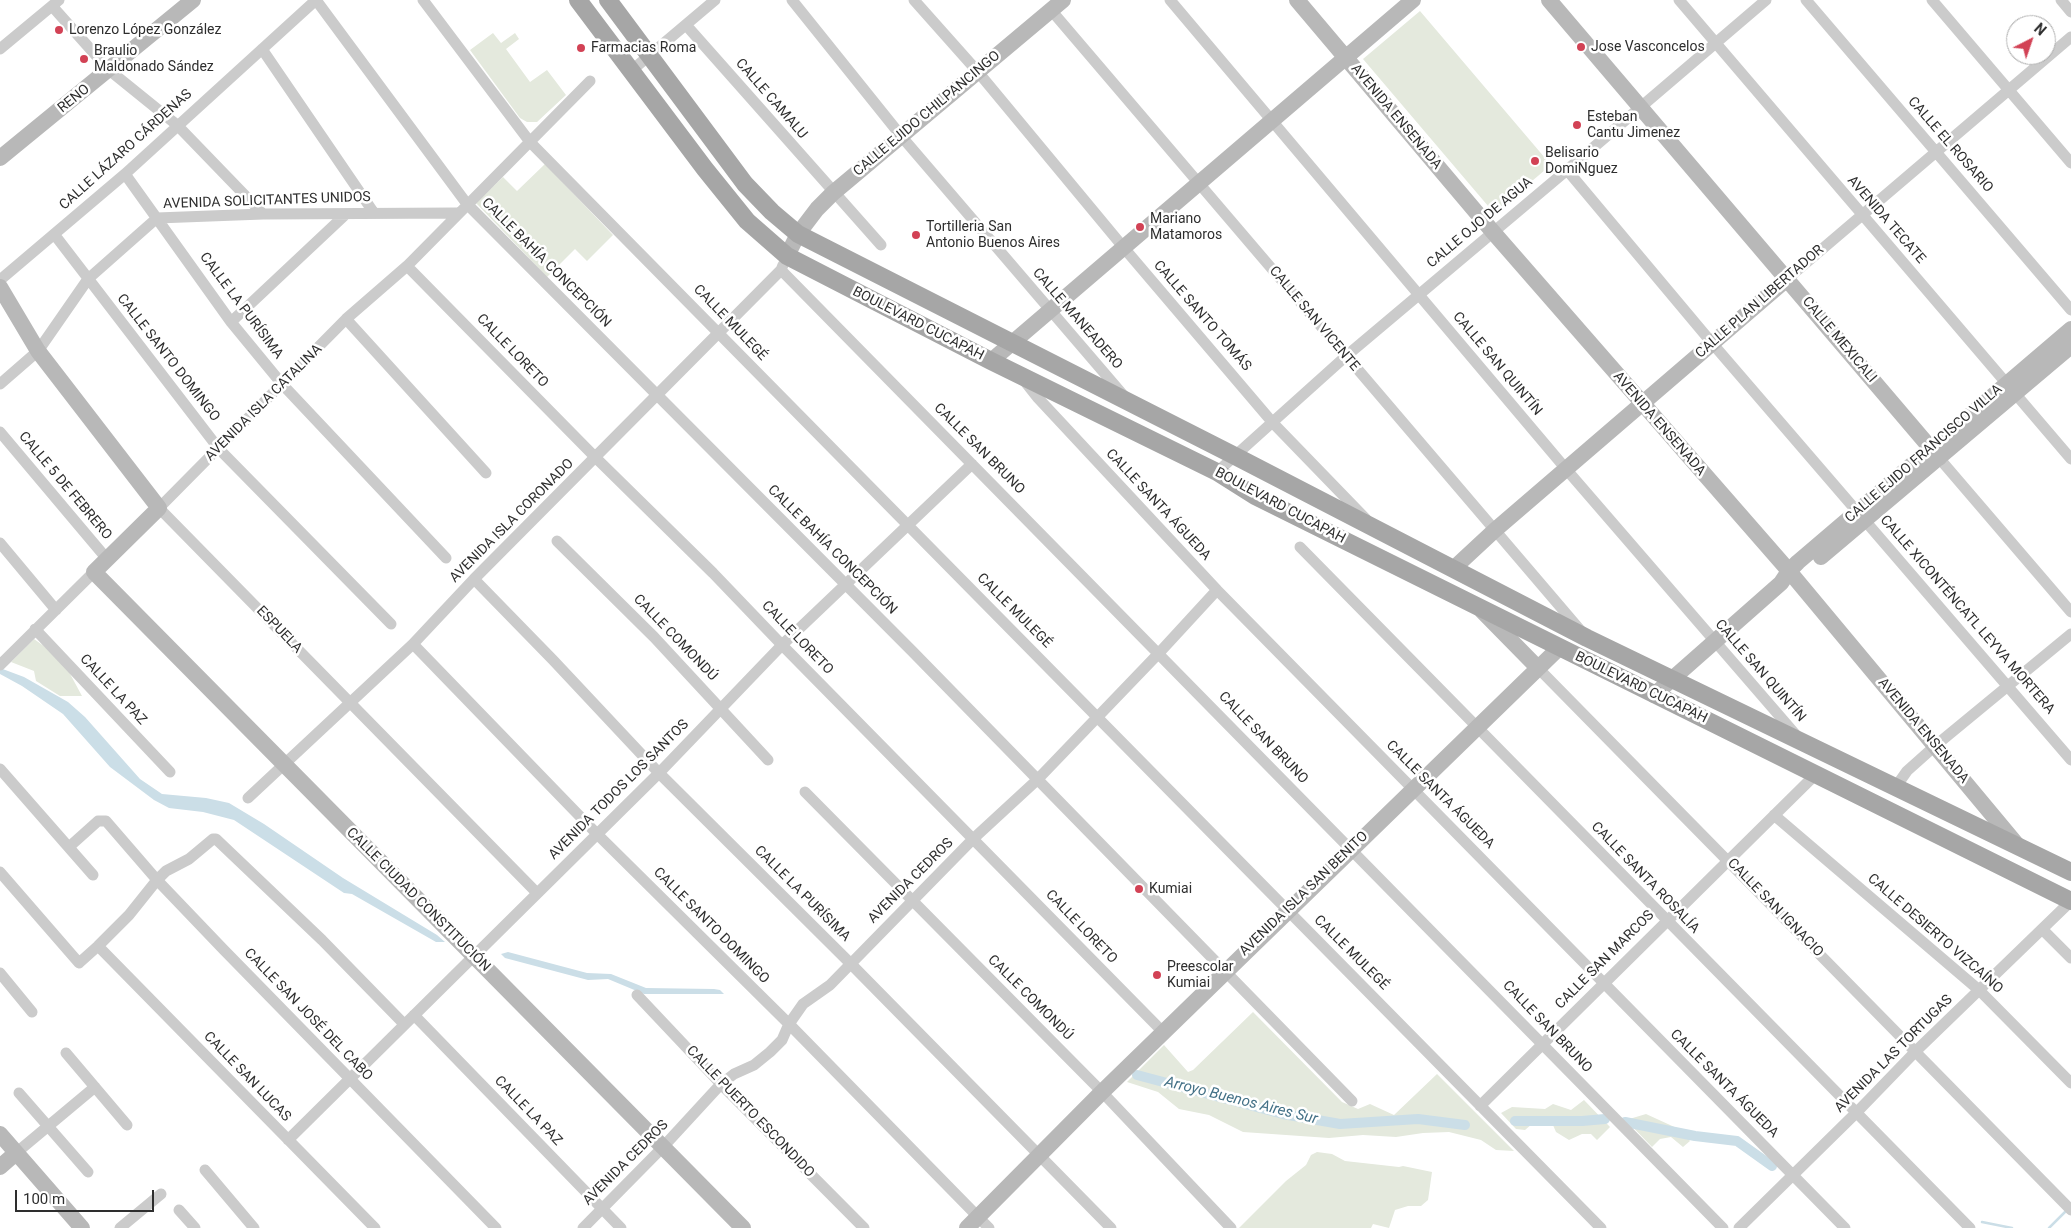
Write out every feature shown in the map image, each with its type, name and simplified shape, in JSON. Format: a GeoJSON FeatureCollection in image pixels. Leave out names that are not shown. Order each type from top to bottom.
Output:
{"type":"FeatureCollection","features":[{"type":"Feature","properties":{"kind":"main road","name":"BOULEVARD CUCAPAH"},"geometry":{"type":"LineString","coordinates":[[578,0],[704,169],[747,222],[784,263],[991,361],[1217,472],[1255,496],[2071,901]]}},
{"type":"Feature","properties":{"kind":"main road","name":"BOULEVARD CUCAPAH"},"geometry":{"type":"LineString","coordinates":[[608,0],[745,184],[772,212],[798,234],[1235,456],[1270,476],[1587,638],[2071,872]]}},
{"type":"Feature","properties":{"kind":"main road"},"geometry":{"type":"LineString","coordinates":[[1255,496],[1256,486],[1262,478],[1270,476]]}},
{"type":"Feature","properties":{"kind":"main road"},"geometry":{"type":"LineString","coordinates":[[2031,881],[2042,859]]}},
{"type":"Feature","properties":{"kind":"street","name":"RENO"},"geometry":{"type":"LineString","coordinates":[[0,158],[193,0]]}},
{"type":"Feature","properties":{"kind":"street","name":"CALLE LÁZARO CÁRDENAS"},"geometry":{"type":"LineString","coordinates":[[0,280],[124,174],[316,0]]}},
{"type":"Feature","properties":{"kind":"street","name":"CALLE BAHÍA CONCEPCIÓN"},"geometry":{"type":"LineString","coordinates":[[316,0],[467,204],[847,586],[1352,1101]]}},
{"type":"Feature","properties":{"kind":"street","name":"CALLE MULEGÉ"},"geometry":{"type":"LineString","coordinates":[[423,0],[530,142],[1601,1228]]}},
{"type":"Feature","properties":{"kind":"street"},"geometry":{"type":"LineString","coordinates":[[631,71],[715,0]]}},
{"type":"Feature","properties":{"kind":"street","name":"CALLE MANEADERO"},"geometry":{"type":"LineString","coordinates":[[792,0],[902,137],[1130,403]]}},
{"type":"Feature","properties":{"kind":"street","name":"CALLE SANTO TOMÁS"},"geometry":{"type":"LineString","coordinates":[[914,0],[978,72],[1273,423],[1378,531]]}},
{"type":"Feature","properties":{"kind":"street","name":"CALLE SAN QUINTÍN"},"geometry":{"type":"LineString","coordinates":[[1170,0],[1566,469],[1804,744]]}},
{"type":"Feature","properties":{"kind":"street","name":"AVENIDA ENSENADA"},"geometry":{"type":"LineString","coordinates":[[1297,0],[1788,577],[1935,746],[2020,849]]}},
{"type":"Feature","properties":{"kind":"street"},"geometry":{"type":"LineString","coordinates":[[991,361],[1413,0]]}},
{"type":"Feature","properties":{"kind":"street","name":"CALLE MEXICALI"},"geometry":{"type":"LineString","coordinates":[[1549,0],[2071,612]]}},
{"type":"Feature","properties":{"kind":"street","name":"AVENIDA TECATE"},"geometry":{"type":"LineString","coordinates":[[1679,0],[2071,458]]}},
{"type":"Feature","properties":{"kind":"street","name":"CALLE OJO DE AGUA"},"geometry":{"type":"LineString","coordinates":[[1217,472],[1345,357],[1568,170],[1766,0]]}},
{"type":"Feature","properties":{"kind":"street","name":"CALLE EL ROSARIO"},"geometry":{"type":"LineString","coordinates":[[1806,0],[2071,310]]}},
{"type":"Feature","properties":{"kind":"street"},"geometry":{"type":"LineString","coordinates":[[1932,0],[2071,163]]}},
{"type":"Feature","properties":{"kind":"street"},"geometry":{"type":"LineString","coordinates":[[2061,0],[2071,12]]}},
{"type":"Feature","properties":{"kind":"street"},"geometry":{"type":"LineString","coordinates":[[0,49],[56,3],[109,70],[176,125],[263,214]]}},
{"type":"Feature","properties":{"kind":"street","name":"CALLE EJIDO CHILPANCINGO"},"geometry":{"type":"LineString","coordinates":[[784,263],[798,234],[817,209],[833,193],[978,72],[1052,3]]}},
{"type":"Feature","properties":{"kind":"street","name":"CALLE SAN VICENTE"},"geometry":{"type":"LineString","coordinates":[[1052,3],[1199,183],[1345,357],[1587,638]]}},
{"type":"Feature","properties":{"kind":"street","name":"CALLE CAMALU"},"geometry":{"type":"LineString","coordinates":[[686,25],[881,245]]}},
{"type":"Feature","properties":{"kind":"street","name":"CALLE PLAN LIBERTADOR"},"geometry":{"type":"LineString","coordinates":[[1452,569],[1641,404],[2071,37]]}},
{"type":"Feature","properties":{"kind":"street"},"geometry":{"type":"LineString","coordinates":[[262,49],[374,213]]}},
{"type":"Feature","properties":{"kind":"street","name":"AVENIDA ISLA CATALINA"},"geometry":{"type":"LineString","coordinates":[[2,660],[56,610],[219,449],[346,319],[407,266],[457,213],[590,81]]}},
{"type":"Feature","properties":{"kind":"street","name":"CALLE XICONTÉNCATL LEYVA MORTERA"},"geometry":{"type":"LineString","coordinates":[[1568,170],[1712,344],[1862,515],[2071,760]]}},
{"type":"Feature","properties":{"kind":"street","name":"CALLE LA PURÍSIMA"},"geometry":{"type":"LineString","coordinates":[[124,174],[231,322],[282,384],[446,558]]}},
{"type":"Feature","properties":{"kind":"street","name":"AVENIDA SOLICITANTES UNIDOS"},"geometry":{"type":"LineString","coordinates":[[0,384],[38,351],[88,279],[157,218],[263,214],[457,213]]}},
{"type":"Feature","properties":{"kind":"street"},"geometry":{"type":"LineString","coordinates":[[231,322],[346,214]]}},
{"type":"Feature","properties":{"kind":"street","name":"CALLE SANTO DOMINGO"},"geometry":{"type":"LineString","coordinates":[[54,234],[219,449],[391,624]]}},
{"type":"Feature","properties":{"kind":"street","name":"AVENIDA ISLA CORONADO"},"geometry":{"type":"LineString","coordinates":[[248,798],[413,644],[474,579],[657,396],[784,263]]}},
{"type":"Feature","properties":{"kind":"street","name":"CALLE SAN BRUNO"},"geometry":{"type":"LineString","coordinates":[[784,263],[972,464],[1723,1228]]}},
{"type":"Feature","properties":{"kind":"street","name":"CALLE LORETO"},"geometry":{"type":"LineString","coordinates":[[407,266],[595,457],[713,573],[782,646],[1164,1033]]}},
{"type":"Feature","properties":{"kind":"street"},"geometry":{"type":"LineString","coordinates":[[0,287],[38,351]]}},
{"type":"Feature","properties":{"kind":"street"},"geometry":{"type":"LineString","coordinates":[[346,319],[486,473]]}},
{"type":"Feature","properties":{"kind":"street","name":"CALLE EJIDO FRANCISCO VILLA"},"geometry":{"type":"LineString","coordinates":[[2011,389],[2071,329]]}},
{"type":"Feature","properties":{"kind":"street","name":"CALLE EJIDO FRANCISCO VILLA"},"geometry":{"type":"LineString","coordinates":[[1654,694],[1788,577],[2011,389],[2071,346]]}},
{"type":"Feature","properties":{"kind":"street","name":"ESPUELA"},"geometry":{"type":"LineString","coordinates":[[38,351],[159,508],[537,893]]}},
{"type":"Feature","properties":{"kind":"street","name":"CALLE SANTA ÁGUEDA"},"geometry":{"type":"LineString","coordinates":[[1021,376],[1038,398],[1217,590],[1845,1228]]}},
{"type":"Feature","properties":{"kind":"street","name":"CALLE 5 DE FEBRERO"},"geometry":{"type":"LineString","coordinates":[[0,432],[107,559]]}},
{"type":"Feature","properties":{"kind":"street","name":"AVENIDA TODOS LOS SANTOS"},"geometry":{"type":"LineString","coordinates":[[288,1140],[659,773],[782,646],[847,586],[972,464]]}},
{"type":"Feature","properties":{"kind":"street","name":"CALLE COMONDÚ"},"geometry":{"type":"LineString","coordinates":[[557,540],[654,637],[722,708],[768,760]]}},
{"type":"Feature","properties":{"kind":"street"},"geometry":{"type":"LineString","coordinates":[[0,544],[56,610]]}},
{"type":"Feature","properties":{"kind":"street","name":"CALLE SANTA ROSALÍA"},"geometry":{"type":"LineString","coordinates":[[1300,547],[1970,1228]]}},
{"type":"Feature","properties":{"kind":"street","name":"CALLE CIUDAD CONSTITUCIÓN"},"geometry":{"type":"LineString","coordinates":[[94,572],[743,1228]]}},
{"type":"Feature","properties":{"kind":"street","name":"CALLE LA PURÍSIMA"},"geometry":{"type":"LineString","coordinates":[[474,579],[659,773],[850,963],[1111,1228]]}},
{"type":"Feature","properties":{"kind":"street","name":"AVENIDA CEDROS"},"geometry":{"type":"LineString","coordinates":[[583,1228],[663,1147],[721,1084],[734,1074],[754,1065],[782,1040],[789,1024],[803,1004],[830,985],[973,839],[1037,780],[1217,590]]}},
{"type":"Feature","properties":{"kind":"street","name":"CALLE SAN IGNACIO"},"geometry":{"type":"LineString","coordinates":[[1478,607],[2071,1210]]}},
{"type":"Feature","properties":{"kind":"street","name":"CALLE LA PAZ"},"geometry":{"type":"LineString","coordinates":[[35,629],[170,772]]}},
{"type":"Feature","properties":{"kind":"street"},"geometry":{"type":"LineString","coordinates":[[1895,788],[1907,771],[1935,746],[2071,634]]}},
{"type":"Feature","properties":{"kind":"street","name":"CALLE SANTO DOMINGO"},"geometry":{"type":"LineString","coordinates":[[413,644],[597,834],[789,1024],[978,1224]]}},
{"type":"Feature","properties":{"kind":"street","name":"AVENIDA ISLA SAN BENITO"},"geometry":{"type":"LineString","coordinates":[[978,1224],[1102,1092],[1559,648]]}},
{"type":"Feature","properties":{"kind":"street"},"geometry":{"type":"LineString","coordinates":[[0,769],[93,875]]}},
{"type":"Feature","properties":{"kind":"street","name":"CALLE SAN MARCOS"},"geometry":{"type":"LineString","coordinates":[[1480,1106],[1603,982],[1816,774]]}},
{"type":"Feature","properties":{"kind":"street","name":"CALLE COMONDÚ"},"geometry":{"type":"LineString","coordinates":[[805,792],[1102,1092],[1231,1228]]}},
{"type":"Feature","properties":{"kind":"street","name":"CALLE DESIERTO VIZCAÍNO"},"geometry":{"type":"LineString","coordinates":[[1774,815],[1979,990],[2071,1083]]}},
{"type":"Feature","properties":{"kind":"street","name":"CALLE SAN JOSÉ DEL CABO"},"geometry":{"type":"LineString","coordinates":[[69,847],[102,820],[106,821],[157,880],[496,1228]]}},
{"type":"Feature","properties":{"kind":"street"},"geometry":{"type":"LineString","coordinates":[[0,872],[79,963],[129,915],[166,871],[189,859],[213,839],[218,840],[322,940],[404,1024]]}},
{"type":"Feature","properties":{"kind":"street","name":"AVENIDA LAS TORTUGAS"},"geometry":{"type":"LineString","coordinates":[[1739,1228],[1916,1051],[2071,901]]}},
{"type":"Feature","properties":{"kind":"street"},"geometry":{"type":"LineString","coordinates":[[2042,929],[2071,958]]}},
{"type":"Feature","properties":{"kind":"street","name":"CALLE SAN LUCAS"},"geometry":{"type":"LineString","coordinates":[[98,946],[375,1228]]}},
{"type":"Feature","properties":{"kind":"street"},"geometry":{"type":"LineString","coordinates":[[0,973],[32,1012]]}},
{"type":"Feature","properties":{"kind":"street","name":"CALLE PUERTO ESCONDIDO"},"geometry":{"type":"LineString","coordinates":[[636,995],[864,1228]]}},
{"type":"Feature","properties":{"kind":"street","name":"CALLE LA PAZ"},"geometry":{"type":"LineString","coordinates":[[414,1015],[621,1228]]}},
{"type":"Feature","properties":{"kind":"street"},"geometry":{"type":"LineString","coordinates":[[66,1053],[127,1125]]}},
{"type":"Feature","properties":{"kind":"street"},"geometry":{"type":"LineString","coordinates":[[0,1167],[95,1087]]}},
{"type":"Feature","properties":{"kind":"street"},"geometry":{"type":"LineString","coordinates":[[19,1093],[88,1172]]}},
{"type":"Feature","properties":{"kind":"street"},"geometry":{"type":"LineString","coordinates":[[0,1134],[82,1228]]}},
{"type":"Feature","properties":{"kind":"street"},"geometry":{"type":"LineString","coordinates":[[205,1170],[254,1228]]}},
{"type":"Feature","properties":{"kind":"street"},"geometry":{"type":"LineString","coordinates":[[120,1228],[161,1194]]}},
{"type":"Feature","properties":{"kind":"street"},"geometry":{"type":"LineString","coordinates":[[179,1210],[195,1228]]}},
{"type":"Feature","properties":{"kind":"shaded area"},"geometry":{"type":"Polygon","coordinates":[[[1420,11],[1551,165],[1494,213],[1363,59],[1420,11]]]}},
{"type":"Feature","properties":{"kind":"shaded area"},"geometry":{"type":"Polygon","coordinates":[[[493,33],[501,43],[515,33],[519,39],[506,49],[530,82],[547,70],[566,95],[537,122],[527,122],[520,118],[470,50],[493,33]]]}},
{"type":"Feature","properties":{"kind":"shaded area"},"geometry":{"type":"Polygon","coordinates":[[[545,164],[613,235],[587,261],[575,249],[547,277],[476,203],[503,177],[517,191],[545,164]]]}},
{"type":"Feature","properties":{"kind":"shaded area"},"geometry":{"type":"Polygon","coordinates":[[[34,639],[62,659],[82,696],[60,696],[36,681],[34,671],[11,662],[34,639]]]}},
{"type":"Feature","properties":{"kind":"shaded area"},"geometry":{"type":"Polygon","coordinates":[[[0,668],[24,677],[68,702],[85,717],[140,779],[162,794],[206,798],[229,803],[264,824],[343,878],[437,935],[445,942],[436,942],[352,894],[344,893],[234,820],[203,812],[169,808],[154,800],[110,767],[63,714],[22,686],[0,674],[0,668]]]}},
{"type":"Feature","properties":{"kind":"shaded area"},"geometry":{"type":"Polygon","coordinates":[[[508,952],[587,973],[611,974],[646,988],[714,989],[720,990],[724,994],[644,994],[608,979],[588,980],[505,958],[501,954],[508,952]]]}},
{"type":"Feature","properties":{"kind":"shaded area"},"geometry":{"type":"Polygon","coordinates":[[[1253,1012],[1342,1102],[1358,1109],[1370,1104],[1394,1115],[1437,1074],[1514,1151],[1496,1150],[1481,1140],[1449,1132],[1396,1137],[1363,1135],[1329,1138],[1243,1132],[1209,1115],[1179,1109],[1158,1092],[1127,1082],[1164,1045],[1188,1072],[1193,1070],[1253,1012]]]}},
{"type":"Feature","properties":{"kind":"shaded area"},"geometry":{"type":"Polygon","coordinates":[[[1584,1100],[1610,1127],[1597,1140],[1591,1134],[1582,1134],[1569,1140],[1556,1132],[1553,1125],[1532,1124],[1525,1130],[1516,1129],[1501,1113],[1512,1107],[1545,1109],[1553,1104],[1571,1110],[1584,1100]]]}},
{"type":"Feature","properties":{"kind":"shaded area"},"geometry":{"type":"Polygon","coordinates":[[[1646,1114],[1681,1130],[1690,1141],[1683,1147],[1671,1137],[1660,1139],[1652,1147],[1626,1120],[1646,1114]]]}},
{"type":"Feature","properties":{"kind":"shaded area"},"geometry":{"type":"Polygon","coordinates":[[[1317,1152],[1332,1154],[1345,1161],[1403,1166],[1432,1172],[1428,1200],[1421,1206],[1408,1206],[1395,1210],[1389,1228],[1373,1224],[1371,1228],[1239,1228],[1286,1181],[1306,1165],[1311,1155],[1317,1152]]]}},
{"type":"Feature","properties":{"kind":"waterway","name":"Arroyo Buenos Aires Sur"},"geometry":{"type":"LineString","coordinates":[[1137,1075],[1283,1114],[1340,1124],[1418,1119],[1465,1125]]}},
{"type":"Feature","properties":{"kind":"waterway","name":"Arroyo Buenos Aires Sur"},"geometry":{"type":"LineString","coordinates":[[1515,1121],[1605,1119]]}},
{"type":"Feature","properties":{"kind":"waterway","name":"Arroyo Buenos Aires Sur"},"geometry":{"type":"LineString","coordinates":[[1625,1122],[1695,1136],[1737,1141],[1772,1166]]}},
{"type":"Feature","properties":{"kind":"waterway"},"geometry":{"type":"LineString","coordinates":[[2049,1228],[2066,1211]]}},
{"type":"Feature","properties":{"kind":"waterway"},"geometry":{"type":"LineString","coordinates":[[1982,1222],[2012,1228]]}},
{"type":"Feature","properties":{"kind":"place","name":"Lorenzo López González"},"geometry":{"type":"Point","coordinates":[59,30]}},
{"type":"Feature","properties":{"kind":"place","name":"Jose Vasconcelos"},"geometry":{"type":"Point","coordinates":[1581,47]}},
{"type":"Feature","properties":{"kind":"place","name":"Farmacias Roma"},"geometry":{"type":"Point","coordinates":[581,48]}},
{"type":"Feature","properties":{"kind":"place","name":"Braulio Maldonado Sández"},"geometry":{"type":"Point","coordinates":[84,59]}},
{"type":"Feature","properties":{"kind":"place","name":"Esteban Cantu Jimenez"},"geometry":{"type":"Point","coordinates":[1577,125]}},
{"type":"Feature","properties":{"kind":"place","name":"Belisario DomiNguez"},"geometry":{"type":"Point","coordinates":[1535,161]}},
{"type":"Feature","properties":{"kind":"place","name":"Mariano Matamoros"},"geometry":{"type":"Point","coordinates":[1140,227]}},
{"type":"Feature","properties":{"kind":"place","name":"Tortilleria San Antonio Buenos Aires"},"geometry":{"type":"Point","coordinates":[916,235]}},
{"type":"Feature","properties":{"kind":"place","name":"Kumiai"},"geometry":{"type":"Point","coordinates":[1139,889]}},
{"type":"Feature","properties":{"kind":"place","name":"Preescolar Kumiai"},"geometry":{"type":"Point","coordinates":[1157,975]}}]}
